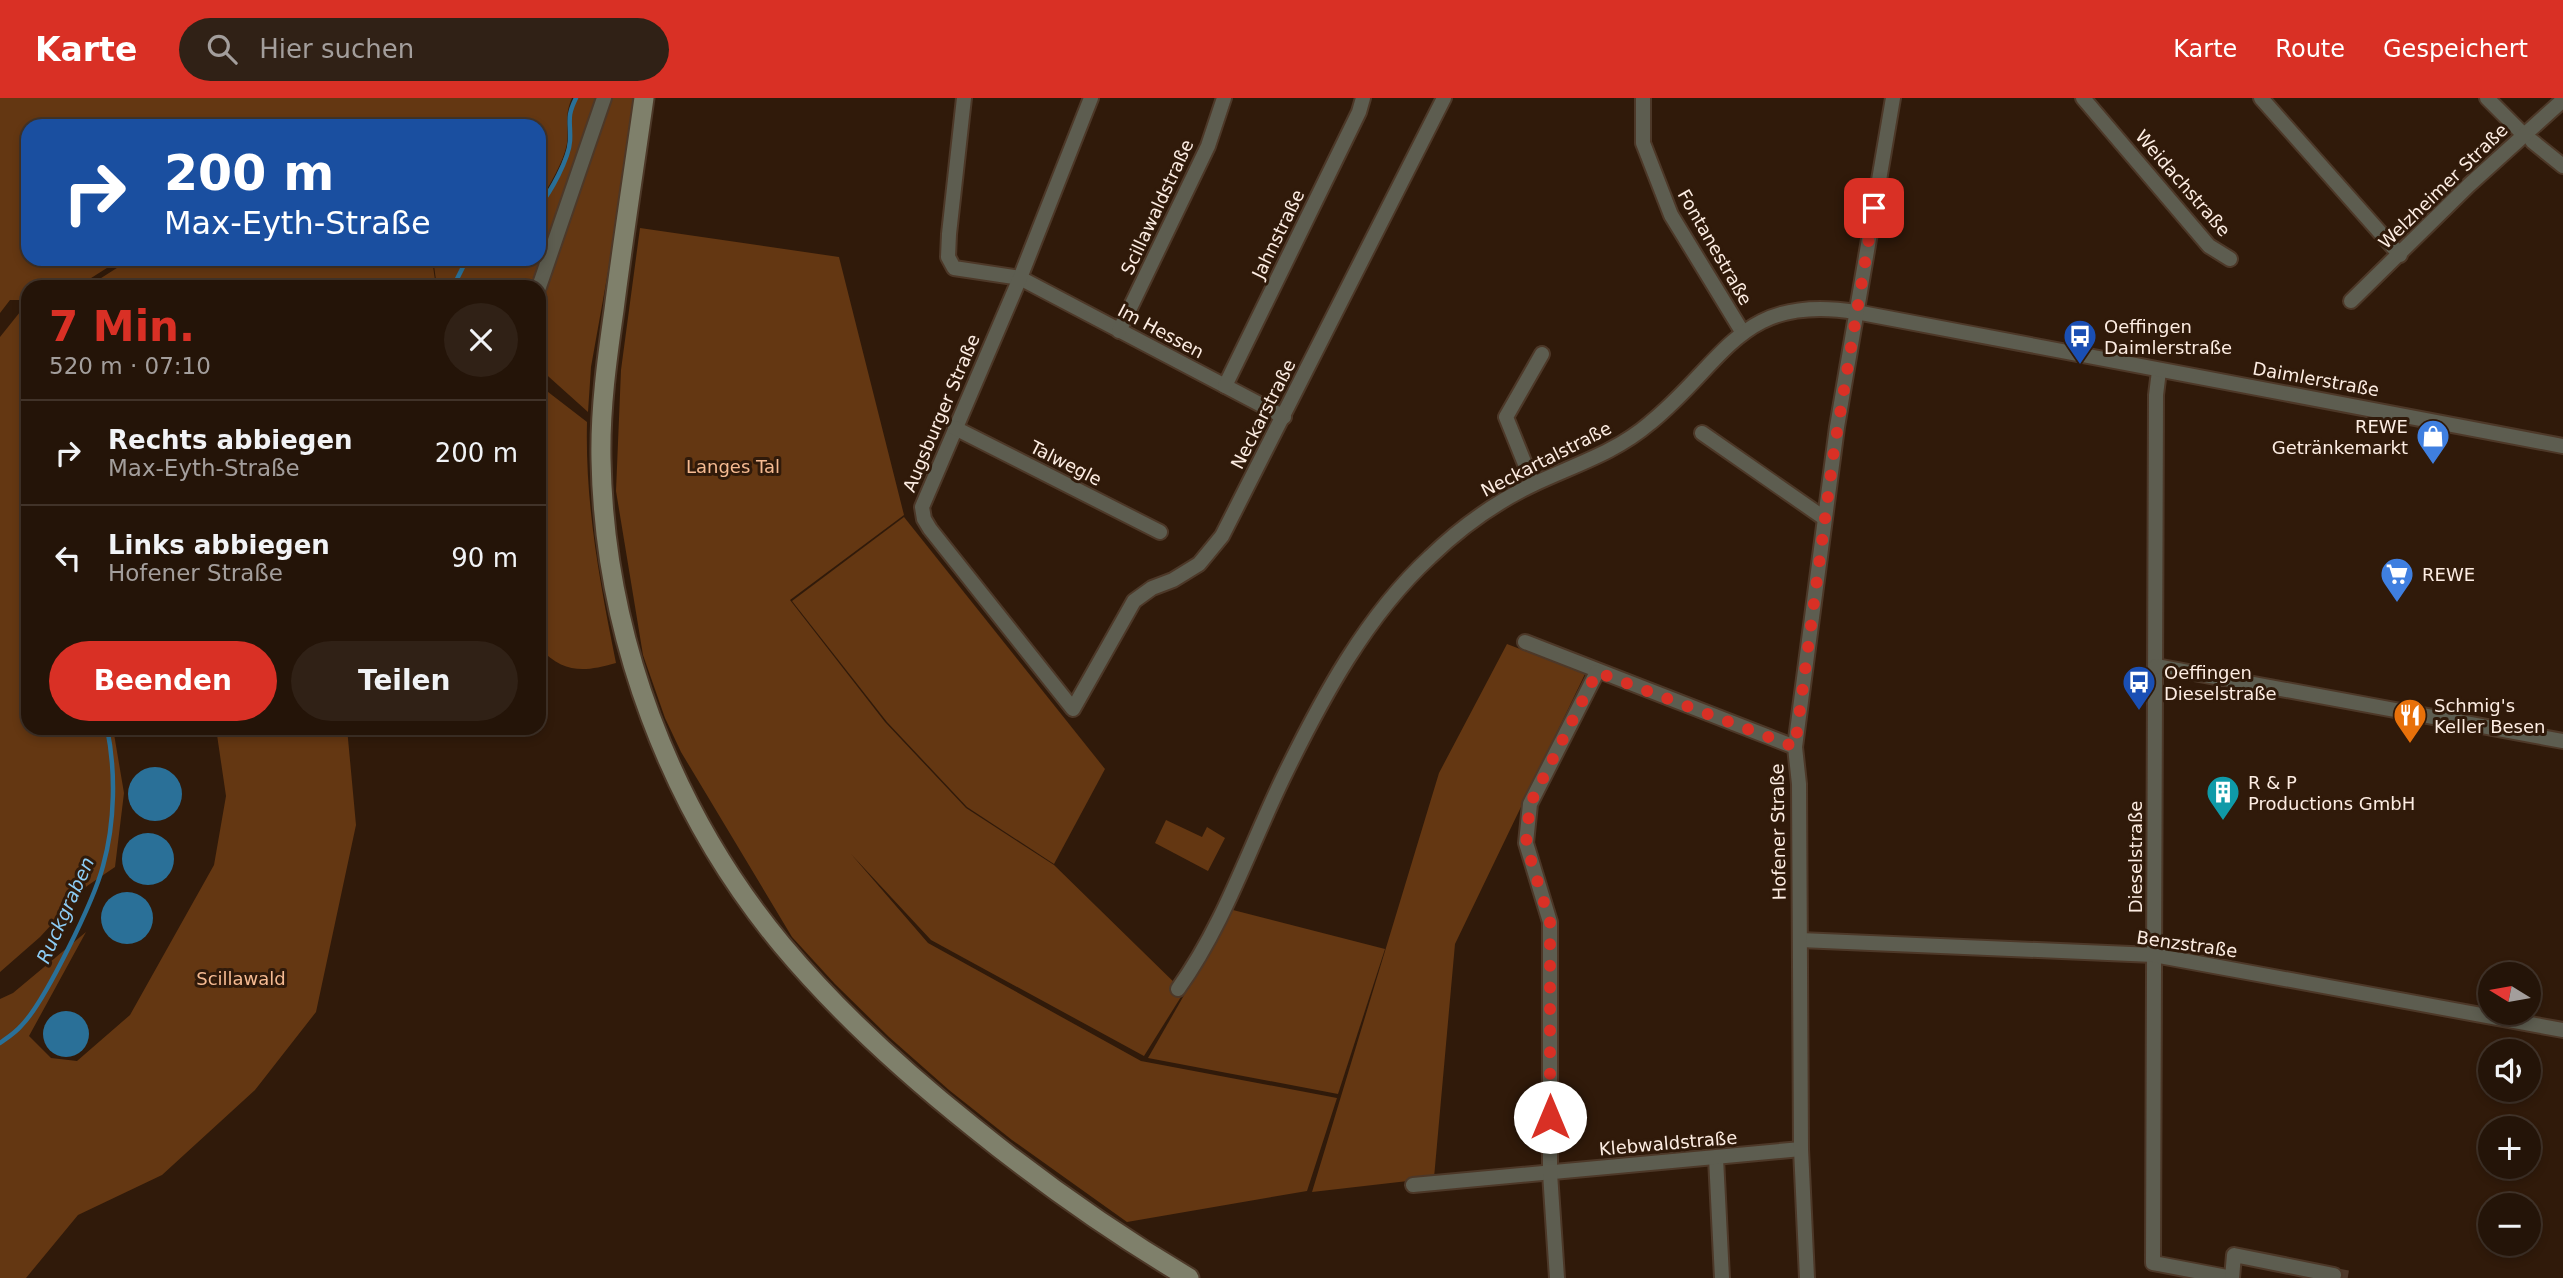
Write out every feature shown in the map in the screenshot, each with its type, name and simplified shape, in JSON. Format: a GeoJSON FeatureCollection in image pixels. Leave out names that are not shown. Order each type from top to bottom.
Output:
{"type":"FeatureCollection","features":[{"type":"Feature","properties":{"kind":"main road"},"geometry":{"type":"LineString","coordinates":[[645,98],[606,369],[601,457],[611,563],[630,658],[651,721],[706,832],[781,943],[853,1020],[940,1101],[1058,1193],[1189,1278]]}},
{"type":"Feature","properties":{"kind":"street"},"geometry":{"type":"LineString","coordinates":[[541,280],[604,98]]}},
{"type":"Feature","properties":{"kind":"street"},"geometry":{"type":"LineString","coordinates":[[964,98],[948,257],[954,268],[1020,278]]}},
{"type":"Feature","properties":{"kind":"street","name":"Augsburger Straße"},"geometry":{"type":"LineString","coordinates":[[1073,709],[924,519],[922,506],[1020,278],[1091,98]]}},
{"type":"Feature","properties":{"kind":"street","name":"Scillawaldstraße"},"geometry":{"type":"LineString","coordinates":[[1119,331],[1208,146],[1224,98]]}},
{"type":"Feature","properties":{"kind":"street","name":"Jahnstraße"},"geometry":{"type":"LineString","coordinates":[[1225,386],[1359,112],[1363,98]]}},
{"type":"Feature","properties":{"kind":"street","name":"Neckarstraße"},"geometry":{"type":"LineString","coordinates":[[1073,709],[1135,601],[1152,588],[1173,580],[1199,564],[1222,536],[1444,98]]}},
{"type":"Feature","properties":{"kind":"street","name":"Fontanestraße"},"geometry":{"type":"LineString","coordinates":[[1643,98],[1643,143],[1671,215],[1743,333]]}},
{"type":"Feature","properties":{"kind":"street","name":"Hofener Straße"},"geometry":{"type":"LineString","coordinates":[[1807,1278],[1801,1149],[1799,784],[1795,747],[1824,518],[1893,98]]}},
{"type":"Feature","properties":{"kind":"street"},"geometry":{"type":"LineString","coordinates":[[2261,98],[2400,256]]}},
{"type":"Feature","properties":{"kind":"street"},"geometry":{"type":"LineString","coordinates":[[2487,98],[2528,138],[2563,166]]}},
{"type":"Feature","properties":{"kind":"street","name":"Weidachstraße"},"geometry":{"type":"LineString","coordinates":[[2088,100],[2209,246],[2230,259]]}},
{"type":"Feature","properties":{"kind":"street","name":"Welzheimer Straße"},"geometry":{"type":"LineString","coordinates":[[2351,301],[2400,256],[2469,185],[2528,138],[2563,100]]}},
{"type":"Feature","properties":{"kind":"street","name":"Im Hessen"},"geometry":{"type":"LineString","coordinates":[[1020,278],[1284,417]]}},
{"type":"Feature","properties":{"kind":"street","name":"Neckartalstraße"},"geometry":{"type":"LineString","coordinates":[[1178,989],[1197,963],[1229,903],[1290,764],[1335,681],[1372,623],[1429,557],[1484,512],[1533,484],[1585,464],[1615,448],[1651,423],[1743,333],[1777,313],[1801,308],[1856,312]]}},
{"type":"Feature","properties":{"kind":"street","name":"Daimlerstraße"},"geometry":{"type":"LineString","coordinates":[[1856,312],[2563,446]]}},
{"type":"Feature","properties":{"kind":"street"},"geometry":{"type":"LineString","coordinates":[[1533,484],[1506,417],[1542,354]]}},
{"type":"Feature","properties":{"kind":"street","name":"Dieselstraße"},"geometry":{"type":"LineString","coordinates":[[2159,371],[2156,395],[2153,1263],[2232,1278],[2234,1255],[2334,1275]]}},
{"type":"Feature","properties":{"kind":"street","name":"Talwegle"},"geometry":{"type":"LineString","coordinates":[[955,428],[1160,532]]}},
{"type":"Feature","properties":{"kind":"street"},"geometry":{"type":"LineString","coordinates":[[1702,433],[1824,518]]}},
{"type":"Feature","properties":{"kind":"street"},"geometry":{"type":"LineString","coordinates":[[1525,642],[1795,747]]}},
{"type":"Feature","properties":{"kind":"street"},"geometry":{"type":"LineString","coordinates":[[2156,666],[2563,741]]}},
{"type":"Feature","properties":{"kind":"street"},"geometry":{"type":"LineString","coordinates":[[1557,1278],[1550,1173],[1550,922],[1526,844],[1530,804],[1597,672]]}},
{"type":"Feature","properties":{"kind":"street","name":"Benzstraße"},"geometry":{"type":"LineString","coordinates":[[1800,940],[2154,955],[2563,1030]]}},
{"type":"Feature","properties":{"kind":"street","name":"Klebwaldstraße"},"geometry":{"type":"LineString","coordinates":[[1413,1185],[1801,1149]]}},
{"type":"Feature","properties":{"kind":"street"},"geometry":{"type":"LineString","coordinates":[[1716,1158],[1721,1278]]}},
{"type":"Feature","properties":{"kind":"green space"},"geometry":{"type":"Polygon","coordinates":[[[0,98],[572,98],[567,115],[566,149],[546,190],[546,119],[21,119],[21,266],[110,266],[88,280],[21,280],[21,300],[10,300],[0,313],[0,98]]]}},
{"type":"Feature","properties":{"kind":"green space"},"geometry":{"type":"Polygon","coordinates":[[[574,98],[635,98],[591,367],[588,412],[546,374],[546,280],[436,280],[434,266],[546,266],[546,192],[564,157],[574,98]]]}},
{"type":"Feature","properties":{"kind":"green space","name":"Langes Tal"},"geometry":{"type":"Polygon","coordinates":[[[640,228],[839,257],[904,515],[790,600],[885,722],[966,808],[1054,865],[1184,992],[1144,1056],[931,940],[851,854],[928,943],[1141,1061],[1337,1098],[1307,1191],[1127,1222],[1012,1140],[949,1090],[889,1037],[792,937],[681,752],[665,718],[643,655],[616,491],[621,370],[640,228]]]}},
{"type":"Feature","properties":{"kind":"green space"},"geometry":{"type":"Polygon","coordinates":[[[120,266],[433,266],[435,280],[98,280],[120,266]]]}},
{"type":"Feature","properties":{"kind":"green space"},"geometry":{"type":"Polygon","coordinates":[[[21,311],[21,735],[114,735],[124,793],[115,867],[87,886],[40,937],[0,972],[0,337],[21,311]]]}},
{"type":"Feature","properties":{"kind":"green space"},"geometry":{"type":"Polygon","coordinates":[[[546,390],[587,422],[591,514],[616,663],[575,669],[566,667],[548,656],[546,390]]]}},
{"type":"Feature","properties":{"kind":"green space"},"geometry":{"type":"Polygon","coordinates":[[[904,517],[1105,769],[1054,864],[967,807],[887,722],[792,601],[904,517]]]}},
{"type":"Feature","properties":{"kind":"green space"},"geometry":{"type":"Polygon","coordinates":[[[1507,644],[1585,674],[1455,944],[1434,1178],[1312,1192],[1439,773],[1507,644]]]}},
{"type":"Feature","properties":{"kind":"green space","name":"Scillawald"},"geometry":{"type":"Polygon","coordinates":[[[217,735],[348,735],[356,825],[316,1012],[255,1090],[162,1175],[78,1215],[26,1278],[0,1278],[0,999],[13,993],[86,932],[29,1036],[51,1058],[77,1061],[130,1015],[214,865],[226,796],[217,735]]]}},
{"type":"Feature","properties":{"kind":"green space"},"geometry":{"type":"Polygon","coordinates":[[[1166,820],[1202,837],[1207,827],[1225,838],[1208,871],[1155,843],[1166,820]]]}},
{"type":"Feature","properties":{"kind":"green space"},"geometry":{"type":"Polygon","coordinates":[[[1233,910],[1385,949],[1338,1094],[1148,1058],[1233,910]]]}},
{"type":"Feature","properties":{"kind":"water"},"geometry":{"type":"Polygon","coordinates":[[[155,767],[174,775],[182,794],[174,813],[155,821],[136,813],[128,794],[136,775],[155,767]]]}},
{"type":"Feature","properties":{"kind":"water"},"geometry":{"type":"Polygon","coordinates":[[[148,833],[158,835],[166,841],[172,849],[172,869],[166,877],[158,883],[148,885],[138,883],[130,877],[124,869],[122,859],[124,849],[130,841],[138,835],[148,833]]]}},
{"type":"Feature","properties":{"kind":"water"},"geometry":{"type":"Polygon","coordinates":[[[127,892],[146,899],[153,918],[146,937],[127,944],[108,937],[101,918],[108,899],[127,892]]]}},
{"type":"Feature","properties":{"kind":"water"},"geometry":{"type":"Polygon","coordinates":[[[66,1011],[75,1012],[82,1018],[88,1025],[88,1043],[82,1050],[75,1056],[66,1057],[57,1056],[50,1050],[44,1043],[43,1034],[44,1025],[50,1018],[57,1012],[66,1011]]]}},
{"type":"Feature","properties":{"kind":"waterway","name":"Ruckgraben"},"geometry":{"type":"LineString","coordinates":[[546,195],[563,166],[569,148],[570,115],[576,98]]}},
{"type":"Feature","properties":{"kind":"waterway","name":"Ruckgraben"},"geometry":{"type":"LineString","coordinates":[[456,280],[464,266]]}},
{"type":"Feature","properties":{"kind":"waterway","name":"Ruckgraben"},"geometry":{"type":"LineString","coordinates":[[0,1043],[21,1026],[43,996],[68,950],[98,882],[112,815],[112,762],[108,735]]}},
{"type":"Feature","properties":{"kind":"tunnel"},"geometry":{"type":"LineString","coordinates":[[2334,1275],[2352,1278]]}},
{"type":"Feature","properties":{"kind":"place","name":"Oeffingen Daimlerstraße"},"geometry":{"type":"Point","coordinates":[2080,366]}},
{"type":"Feature","properties":{"kind":"place","name":"REWE Getränkemarkt"},"geometry":{"type":"Point","coordinates":[2433,466]}},
{"type":"Feature","properties":{"kind":"place","name":"REWE"},"geometry":{"type":"Point","coordinates":[2397,604]}},
{"type":"Feature","properties":{"kind":"place","name":"Oeffingen Dieselstraße"},"geometry":{"type":"Point","coordinates":[2139,712]}},
{"type":"Feature","properties":{"kind":"place","name":"Schmig's Keller Besen"},"geometry":{"type":"Point","coordinates":[2410,745]}},
{"type":"Feature","properties":{"kind":"place","name":"R & P Productions GmbH"},"geometry":{"type":"Point","coordinates":[2223,822]}},
{"type":"Feature","properties":{"kind":"route"},"geometry":{"type":"LineString","coordinates":[[1550,1117],[1550,922],[1526,844],[1530,804],[1597,672],[1795,747],[1824,518],[1874,208]]}}]}
